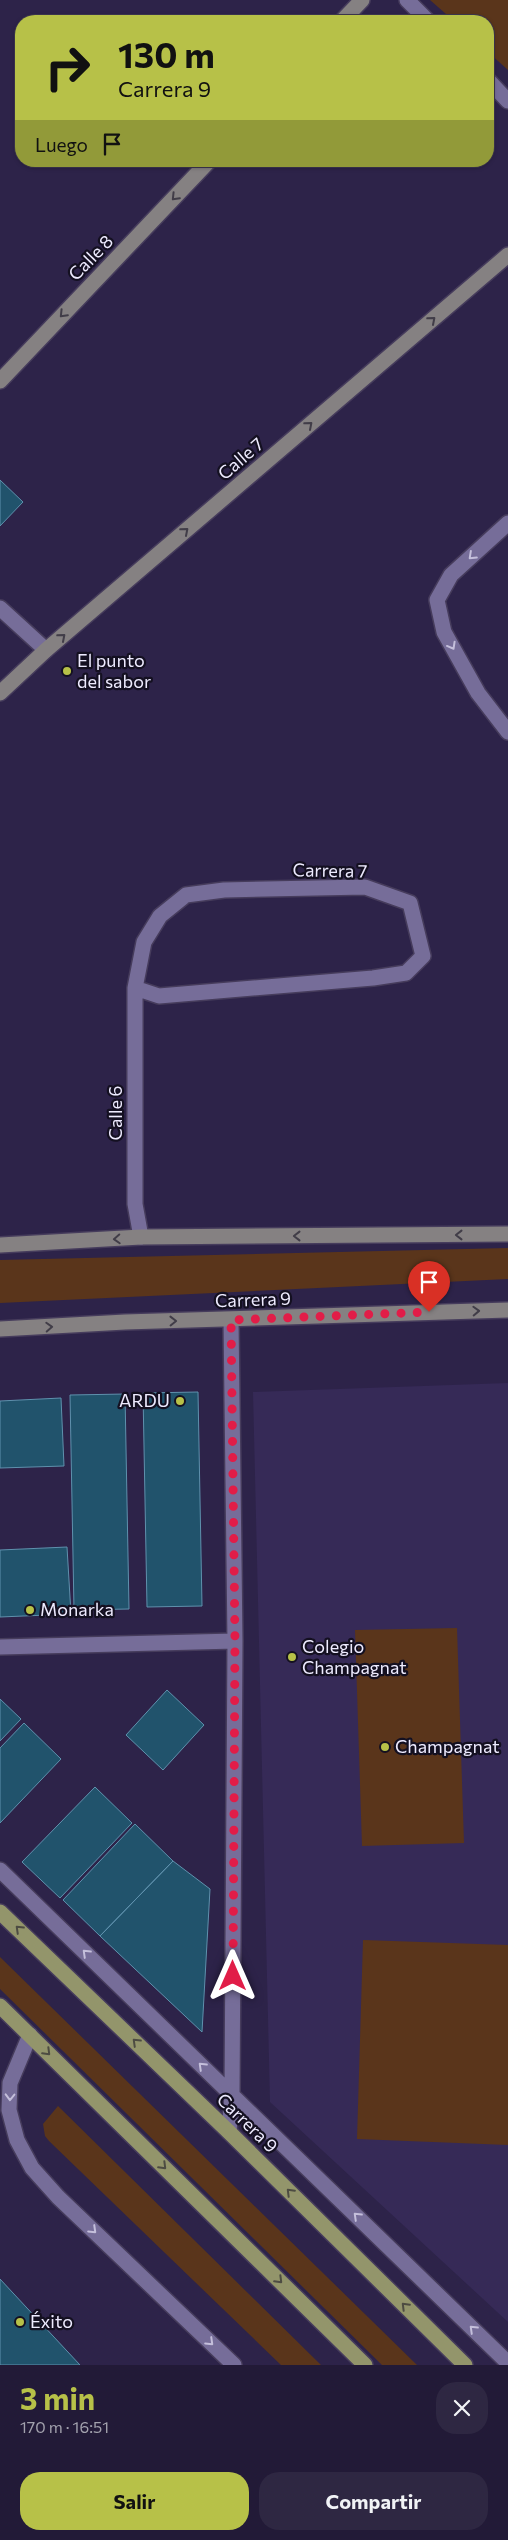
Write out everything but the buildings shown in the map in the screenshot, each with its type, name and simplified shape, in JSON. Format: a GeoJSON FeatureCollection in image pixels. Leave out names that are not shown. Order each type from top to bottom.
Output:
{"type":"FeatureCollection","features":[{"type":"Feature","properties":{"kind":"main road"},"geometry":{"type":"LineString","coordinates":[[348,15],[362,0]]}},
{"type":"Feature","properties":{"kind":"main road","name":"Calle 8"},"geometry":{"type":"LineString","coordinates":[[0,380],[203,167]]}},
{"type":"Feature","properties":{"kind":"main road","name":"Calle 7"},"geometry":{"type":"LineString","coordinates":[[0,693],[46,650],[508,255]]}},
{"type":"Feature","properties":{"kind":"main road"},"geometry":{"type":"LineString","coordinates":[[0,1245],[141,1237],[508,1234]]}},
{"type":"Feature","properties":{"kind":"main road","name":"Carrera 9"},"geometry":{"type":"LineString","coordinates":[[0,1329],[508,1310]]}},
{"type":"Feature","properties":{"kind":"main road","name":"Carrera 9"},"geometry":{"type":"LineString","coordinates":[[0,1912],[229,2132],[465,2365]]}},
{"type":"Feature","properties":{"kind":"main road"},"geometry":{"type":"LineString","coordinates":[[0,2006],[365,2365]]}},
{"type":"Feature","properties":{"kind":"street"},"geometry":{"type":"LineString","coordinates":[[407,0],[422,15]]}},
{"type":"Feature","properties":{"kind":"street"},"geometry":{"type":"LineString","coordinates":[[494,86],[508,101]]}},
{"type":"Feature","properties":{"kind":"street"},"geometry":{"type":"LineString","coordinates":[[508,523],[452,575],[437,600],[444,632],[478,693],[508,732]]}},
{"type":"Feature","properties":{"kind":"street"},"geometry":{"type":"LineString","coordinates":[[0,608],[46,650]]}},
{"type":"Feature","properties":{"kind":"street","name":"Carrera 7"},"geometry":{"type":"LineString","coordinates":[[365,887],[410,904],[423,956],[406,973],[373,978],[159,996],[134,988],[144,942],[160,916],[186,895],[224,890],[365,887]]}},
{"type":"Feature","properties":{"kind":"street","name":"Calle 6"},"geometry":{"type":"LineString","coordinates":[[134,988],[135,1204],[141,1237]]}},
{"type":"Feature","properties":{"kind":"street"},"geometry":{"type":"LineString","coordinates":[[229,2132],[232,2095],[235,1641],[231,1320]]}},
{"type":"Feature","properties":{"kind":"street"},"geometry":{"type":"LineString","coordinates":[[0,1647],[235,1641]]}},
{"type":"Feature","properties":{"kind":"street"},"geometry":{"type":"LineString","coordinates":[[0,1870],[508,2363]]}},
{"type":"Feature","properties":{"kind":"street"},"geometry":{"type":"LineString","coordinates":[[30,2035],[10,2082],[9,2110],[17,2140],[32,2168],[58,2197],[234,2365]]}},
{"type":"Feature","properties":{"kind":"shaded area"},"geometry":{"type":"Polygon","coordinates":[[[430,0],[508,0],[508,70],[494,57],[494,15],[447,15],[430,0]]]}},
{"type":"Feature","properties":{"kind":"shaded area"},"geometry":{"type":"Polygon","coordinates":[[[508,1248],[508,1279],[0,1303],[0,1260],[508,1248]]]}},
{"type":"Feature","properties":{"kind":"shaded area","name":"Champagnat"},"geometry":{"type":"Polygon","coordinates":[[[508,1383],[508,2322],[270,2102],[253,1392],[508,1383]]]}},
{"type":"Feature","properties":{"kind":"shaded area"},"geometry":{"type":"Polygon","coordinates":[[[457,1628],[464,1843],[362,1846],[355,1630],[457,1628]]]}},
{"type":"Feature","properties":{"kind":"shaded area"},"geometry":{"type":"Polygon","coordinates":[[[363,1940],[508,1945],[508,2145],[357,2139],[363,1940]]]}},
{"type":"Feature","properties":{"kind":"shaded area"},"geometry":{"type":"Polygon","coordinates":[[[0,1957],[417,2365],[382,2365],[0,1989],[0,1957]]]}},
{"type":"Feature","properties":{"kind":"shaded area"},"geometry":{"type":"Polygon","coordinates":[[[58,2106],[321,2365],[281,2365],[49,2141],[45,2136],[43,2124],[58,2106]]]}},
{"type":"Feature","properties":{"kind":"place","name":"El punto del sabor"},"geometry":{"type":"Point","coordinates":[67,671]}},
{"type":"Feature","properties":{"kind":"place","name":"ARDU"},"geometry":{"type":"Point","coordinates":[180,1401]}},
{"type":"Feature","properties":{"kind":"place","name":"Monarka"},"geometry":{"type":"Point","coordinates":[30,1610]}},
{"type":"Feature","properties":{"kind":"place","name":"Colegio Champagnat"},"geometry":{"type":"Point","coordinates":[292,1657]}},
{"type":"Feature","properties":{"kind":"place","name":"Champagnat"},"geometry":{"type":"Point","coordinates":[385,1747]}},
{"type":"Feature","properties":{"kind":"place","name":"Éxito"},"geometry":{"type":"Point","coordinates":[20,2322]}},
{"type":"Feature","properties":{"kind":"route"},"geometry":{"type":"LineString","coordinates":[[233,1976],[235,1641],[231,1320],[429,1312]]}}]}
